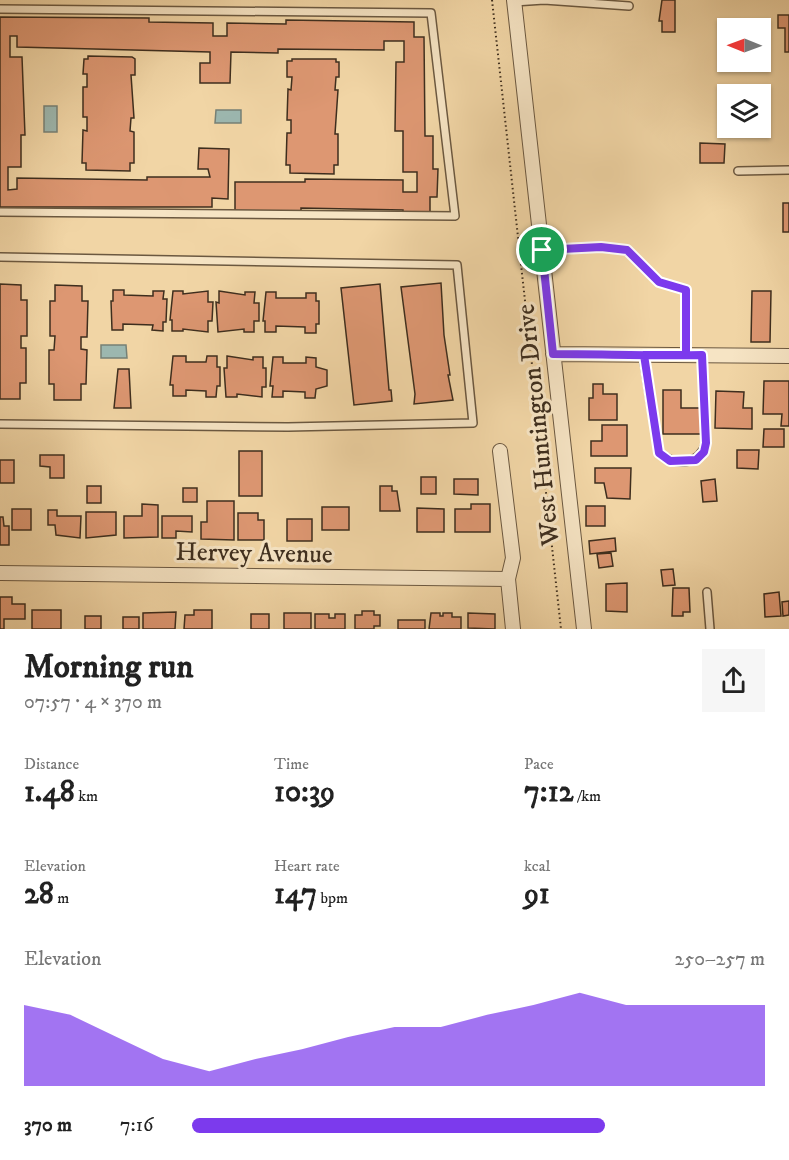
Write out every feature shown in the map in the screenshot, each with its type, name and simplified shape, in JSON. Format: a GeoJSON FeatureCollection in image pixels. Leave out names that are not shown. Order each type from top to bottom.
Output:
{"type":"FeatureCollection","features":[{"type":"Feature","properties":{"kind":"street","name":"West Huntington Drive"},"geometry":{"type":"LineString","coordinates":[[514,1],[584,629]]}},
{"type":"Feature","properties":{"kind":"street"},"geometry":{"type":"LineString","coordinates":[[553,354],[789,356]]}},
{"type":"Feature","properties":{"kind":"street"},"geometry":{"type":"LineString","coordinates":[[500,451],[513,558],[508,579],[513,629]]}},
{"type":"Feature","properties":{"kind":"street","name":"Hervey Avenue"},"geometry":{"type":"LineString","coordinates":[[0,573],[508,579]]}},
{"type":"Feature","properties":{"kind":"lane"},"geometry":{"type":"LineString","coordinates":[[514,1],[544,0],[629,6]]}},
{"type":"Feature","properties":{"kind":"lane"},"geometry":{"type":"LineString","coordinates":[[0,9],[431,13],[455,216],[0,212]]}},
{"type":"Feature","properties":{"kind":"lane"},"geometry":{"type":"LineString","coordinates":[[738,171],[789,170]]}},
{"type":"Feature","properties":{"kind":"lane"},"geometry":{"type":"LineString","coordinates":[[542,250],[601,247],[627,250],[659,282],[686,290],[686,355]]}},
{"type":"Feature","properties":{"kind":"lane"},"geometry":{"type":"LineString","coordinates":[[0,257],[457,265],[473,423],[288,427],[0,424]]}},
{"type":"Feature","properties":{"kind":"lane"},"geometry":{"type":"LineString","coordinates":[[644,355],[659,453],[670,461],[683,462],[696,460],[704,452],[706,443],[702,355]]}},
{"type":"Feature","properties":{"kind":"lane"},"geometry":{"type":"LineString","coordinates":[[706,592],[710,629]]}},
{"type":"Feature","properties":{"kind":"path"},"geometry":{"type":"LineString","coordinates":[[492,0],[561,629]]}},
{"type":"Feature","properties":{"kind":"water"},"geometry":{"type":"Polygon","coordinates":[[[44,106],[57,106],[57,132],[44,132],[44,106]]]}},
{"type":"Feature","properties":{"kind":"water"},"geometry":{"type":"Polygon","coordinates":[[[216,110],[241,110],[241,123],[215,123],[216,110]]]}},
{"type":"Feature","properties":{"kind":"water"},"geometry":{"type":"Polygon","coordinates":[[[101,345],[126,345],[127,358],[101,358],[101,345]]]}},
{"type":"Feature","properties":{"kind":"building"},"geometry":{"type":"Polygon","coordinates":[[[662,0],[675,0],[675,32],[662,32],[662,21],[659,21],[662,0]]]}},
{"type":"Feature","properties":{"kind":"building"},"geometry":{"type":"Polygon","coordinates":[[[778,15],[789,15],[789,52],[785,52],[785,28],[778,28],[778,15]]]}},
{"type":"Feature","properties":{"kind":"building"},"geometry":{"type":"Polygon","coordinates":[[[0,17],[149,18],[149,22],[213,23],[213,36],[227,36],[227,23],[286,24],[286,20],[414,22],[414,37],[424,37],[425,136],[433,136],[433,169],[438,169],[437,197],[430,197],[430,213],[403,213],[403,210],[301,208],[301,212],[235,211],[235,182],[305,182],[305,179],[403,180],[403,192],[417,192],[417,172],[403,172],[403,131],[395,131],[396,62],[404,62],[404,41],[384,41],[384,50],[278,49],[278,53],[231,52],[230,83],[200,83],[200,63],[210,63],[210,52],[17,47],[17,36],[10,36],[10,57],[22,57],[25,135],[21,135],[21,167],[8,167],[8,190],[17,189],[17,178],[147,180],[147,177],[210,177],[208,169],[198,169],[199,148],[229,149],[228,199],[212,198],[212,207],[0,207],[0,17]]]}},
{"type":"Feature","properties":{"kind":"building"},"geometry":{"type":"Polygon","coordinates":[[[88,56],[132,57],[135,59],[135,75],[131,75],[134,118],[131,118],[130,131],[134,132],[134,163],[130,163],[130,171],[86,170],[86,163],[82,163],[83,130],[87,131],[87,117],[83,117],[83,87],[87,87],[87,74],[83,74],[84,59],[88,59],[88,56]]]}},
{"type":"Feature","properties":{"kind":"building"},"geometry":{"type":"Polygon","coordinates":[[[292,59],[336,59],[336,62],[339,62],[339,77],[336,77],[335,90],[338,90],[335,134],[338,134],[338,165],[334,165],[334,174],[290,173],[290,165],[286,165],[287,133],[291,133],[291,120],[287,120],[288,89],[291,90],[292,77],[287,77],[287,61],[292,61],[292,59]]]}},
{"type":"Feature","properties":{"kind":"building"},"geometry":{"type":"Polygon","coordinates":[[[700,143],[725,144],[724,163],[700,163],[700,143]]]}},
{"type":"Feature","properties":{"kind":"building"},"geometry":{"type":"Polygon","coordinates":[[[783,203],[789,203],[789,232],[783,232],[783,203]]]}},
{"type":"Feature","properties":{"kind":"building"},"geometry":{"type":"Polygon","coordinates":[[[441,283],[444,335],[450,375],[448,375],[453,400],[414,404],[415,394],[401,287],[441,283]]]}},
{"type":"Feature","properties":{"kind":"building"},"geometry":{"type":"Polygon","coordinates":[[[0,284],[21,285],[21,300],[27,300],[27,336],[21,336],[21,348],[26,348],[26,383],[20,383],[20,399],[0,399],[0,284]]]}},
{"type":"Feature","properties":{"kind":"building"},"geometry":{"type":"Polygon","coordinates":[[[380,284],[389,390],[391,390],[392,401],[354,405],[341,288],[380,284]]]}},
{"type":"Feature","properties":{"kind":"building"},"geometry":{"type":"Polygon","coordinates":[[[55,285],[82,286],[82,301],[88,301],[87,337],[81,337],[81,349],[87,350],[86,384],[81,384],[81,400],[54,400],[54,384],[49,384],[49,350],[54,350],[55,336],[50,336],[50,301],[55,301],[55,285]]]}},
{"type":"Feature","properties":{"kind":"building"},"geometry":{"type":"Polygon","coordinates":[[[113,290],[124,290],[124,295],[153,296],[153,291],[164,291],[163,299],[167,299],[166,322],[163,322],[163,331],[152,330],[153,325],[123,324],[123,330],[112,330],[113,290]]]}},
{"type":"Feature","properties":{"kind":"building"},"geometry":{"type":"Polygon","coordinates":[[[173,291],[183,291],[183,294],[208,291],[208,302],[213,302],[212,321],[208,321],[208,332],[183,329],[183,331],[172,331],[172,320],[170,320],[173,291]]]}},
{"type":"Feature","properties":{"kind":"building"},"geometry":{"type":"Polygon","coordinates":[[[219,291],[245,295],[245,292],[255,292],[254,303],[259,303],[259,321],[254,321],[254,332],[244,332],[244,329],[218,332],[216,302],[219,303],[219,291]]]}},
{"type":"Feature","properties":{"kind":"building"},"geometry":{"type":"Polygon","coordinates":[[[752,291],[771,291],[770,342],[751,342],[752,291]]]}},
{"type":"Feature","properties":{"kind":"building"},"geometry":{"type":"Polygon","coordinates":[[[266,292],[276,292],[276,298],[306,298],[306,293],[316,293],[316,301],[319,301],[319,324],[316,324],[316,333],[305,333],[305,327],[276,326],[276,332],[265,332],[265,321],[263,321],[266,292]]]}},
{"type":"Feature","properties":{"kind":"building"},"geometry":{"type":"Polygon","coordinates":[[[173,356],[186,356],[186,362],[206,362],[207,356],[217,356],[217,367],[220,367],[220,386],[217,386],[216,397],[206,397],[206,391],[186,390],[186,396],[173,396],[173,385],[170,385],[173,356]]]}},
{"type":"Feature","properties":{"kind":"building"},"geometry":{"type":"Polygon","coordinates":[[[227,356],[253,360],[253,357],[263,357],[263,368],[266,368],[266,387],[262,387],[262,397],[237,394],[237,397],[226,397],[224,368],[227,368],[227,356]]]}},
{"type":"Feature","properties":{"kind":"building"},"geometry":{"type":"Polygon","coordinates":[[[273,357],[283,357],[283,363],[306,363],[306,357],[316,358],[316,367],[327,370],[327,386],[316,389],[315,398],[305,398],[305,392],[283,391],[283,397],[272,397],[273,386],[270,386],[273,357]]]}},
{"type":"Feature","properties":{"kind":"building"},"geometry":{"type":"Polygon","coordinates":[[[118,369],[129,369],[131,408],[114,408],[118,369]]]}},
{"type":"Feature","properties":{"kind":"building"},"geometry":{"type":"Polygon","coordinates":[[[764,381],[789,381],[789,426],[781,426],[782,414],[763,414],[764,381]]]}},
{"type":"Feature","properties":{"kind":"building"},"geometry":{"type":"Polygon","coordinates":[[[593,384],[603,384],[603,394],[617,394],[617,420],[589,420],[589,398],[593,398],[593,384]]]}},
{"type":"Feature","properties":{"kind":"building"},"geometry":{"type":"Polygon","coordinates":[[[663,390],[681,390],[681,408],[701,408],[701,434],[663,434],[663,390]]]}},
{"type":"Feature","properties":{"kind":"building"},"geometry":{"type":"Polygon","coordinates":[[[716,391],[744,392],[743,408],[752,408],[752,429],[715,428],[716,391]]]}},
{"type":"Feature","properties":{"kind":"building"},"geometry":{"type":"Polygon","coordinates":[[[602,425],[627,425],[627,456],[591,456],[591,441],[602,441],[602,425]]]}},
{"type":"Feature","properties":{"kind":"building"},"geometry":{"type":"Polygon","coordinates":[[[764,429],[784,429],[784,447],[763,447],[764,429]]]}},
{"type":"Feature","properties":{"kind":"building"},"geometry":{"type":"Polygon","coordinates":[[[737,450],[759,450],[758,469],[737,468],[737,450]]]}},
{"type":"Feature","properties":{"kind":"building"},"geometry":{"type":"Polygon","coordinates":[[[239,451],[262,451],[262,496],[239,496],[239,451]]]}},
{"type":"Feature","properties":{"kind":"building"},"geometry":{"type":"Polygon","coordinates":[[[40,455],[64,455],[64,478],[50,478],[50,467],[40,466],[40,455]]]}},
{"type":"Feature","properties":{"kind":"building"},"geometry":{"type":"Polygon","coordinates":[[[0,460],[14,460],[14,483],[0,483],[0,460]]]}},
{"type":"Feature","properties":{"kind":"building"},"geometry":{"type":"Polygon","coordinates":[[[595,468],[631,468],[630,499],[607,498],[604,483],[595,483],[595,468]]]}},
{"type":"Feature","properties":{"kind":"building"},"geometry":{"type":"Polygon","coordinates":[[[421,477],[436,477],[436,494],[421,494],[421,477]]]}},
{"type":"Feature","properties":{"kind":"building"},"geometry":{"type":"Polygon","coordinates":[[[454,479],[478,479],[478,495],[454,494],[454,479]]]}},
{"type":"Feature","properties":{"kind":"building"},"geometry":{"type":"Polygon","coordinates":[[[715,479],[717,501],[703,502],[701,481],[715,479]]]}},
{"type":"Feature","properties":{"kind":"building"},"geometry":{"type":"Polygon","coordinates":[[[87,486],[101,486],[101,503],[87,503],[87,486]]]}},
{"type":"Feature","properties":{"kind":"building"},"geometry":{"type":"Polygon","coordinates":[[[380,486],[392,486],[392,491],[397,491],[400,511],[380,511],[380,486]]]}},
{"type":"Feature","properties":{"kind":"building"},"geometry":{"type":"Polygon","coordinates":[[[183,488],[197,488],[197,502],[183,502],[183,488]]]}},
{"type":"Feature","properties":{"kind":"building"},"geometry":{"type":"Polygon","coordinates":[[[207,501],[234,501],[234,540],[201,539],[201,522],[207,522],[207,501]]]}},
{"type":"Feature","properties":{"kind":"building"},"geometry":{"type":"Polygon","coordinates":[[[142,504],[158,505],[158,537],[124,538],[124,516],[142,516],[142,504]]]}},
{"type":"Feature","properties":{"kind":"building"},"geometry":{"type":"Polygon","coordinates":[[[471,504],[490,504],[490,532],[455,532],[455,509],[471,509],[471,504]]]}},
{"type":"Feature","properties":{"kind":"building"},"geometry":{"type":"Polygon","coordinates":[[[586,506],[605,506],[605,526],[586,526],[586,506]]]}},
{"type":"Feature","properties":{"kind":"building"},"geometry":{"type":"Polygon","coordinates":[[[322,507],[349,507],[349,530],[322,530],[322,507]]]}},
{"type":"Feature","properties":{"kind":"building"},"geometry":{"type":"Polygon","coordinates":[[[417,508],[444,509],[444,532],[417,532],[417,508]]]}},
{"type":"Feature","properties":{"kind":"building"},"geometry":{"type":"Polygon","coordinates":[[[12,509],[31,509],[31,530],[12,530],[12,509]]]}},
{"type":"Feature","properties":{"kind":"building"},"geometry":{"type":"Polygon","coordinates":[[[48,510],[57,510],[57,516],[81,516],[80,538],[56,535],[55,525],[48,525],[48,510]]]}},
{"type":"Feature","properties":{"kind":"building"},"geometry":{"type":"Polygon","coordinates":[[[86,512],[116,512],[116,535],[86,538],[86,512]]]}},
{"type":"Feature","properties":{"kind":"building"},"geometry":{"type":"Polygon","coordinates":[[[238,513],[258,513],[258,520],[264,520],[264,540],[238,540],[238,513]]]}},
{"type":"Feature","properties":{"kind":"building"},"geometry":{"type":"Polygon","coordinates":[[[162,516],[192,516],[192,532],[176,531],[176,538],[162,538],[162,516]]]}},
{"type":"Feature","properties":{"kind":"building"},"geometry":{"type":"Polygon","coordinates":[[[0,517],[3,517],[4,526],[9,526],[9,545],[0,545],[0,517]]]}},
{"type":"Feature","properties":{"kind":"building"},"geometry":{"type":"Polygon","coordinates":[[[287,519],[312,519],[312,541],[287,541],[287,519]]]}},
{"type":"Feature","properties":{"kind":"building"},"geometry":{"type":"Polygon","coordinates":[[[615,538],[616,551],[590,554],[589,541],[615,538]]]}},
{"type":"Feature","properties":{"kind":"building"},"geometry":{"type":"Polygon","coordinates":[[[611,553],[613,566],[599,568],[597,554],[611,553]]]}},
{"type":"Feature","properties":{"kind":"building"},"geometry":{"type":"Polygon","coordinates":[[[673,569],[675,585],[663,586],[661,570],[673,569]]]}},
{"type":"Feature","properties":{"kind":"building"},"geometry":{"type":"Polygon","coordinates":[[[627,583],[627,612],[606,611],[606,584],[627,583]]]}},
{"type":"Feature","properties":{"kind":"building"},"geometry":{"type":"Polygon","coordinates":[[[673,588],[689,588],[690,612],[683,612],[683,616],[672,616],[673,588]]]}},
{"type":"Feature","properties":{"kind":"building"},"geometry":{"type":"Polygon","coordinates":[[[779,592],[781,616],[765,617],[764,594],[779,592]]]}},
{"type":"Feature","properties":{"kind":"building"},"geometry":{"type":"Polygon","coordinates":[[[0,597],[12,597],[12,604],[25,604],[25,619],[4,619],[4,629],[0,629],[0,597]]]}},
{"type":"Feature","properties":{"kind":"building"},"geometry":{"type":"Polygon","coordinates":[[[789,601],[789,615],[783,616],[782,602],[789,601]]]}},
{"type":"Feature","properties":{"kind":"building"},"geometry":{"type":"Polygon","coordinates":[[[32,610],[61,610],[61,629],[32,629],[32,610]]]}},
{"type":"Feature","properties":{"kind":"building"},"geometry":{"type":"Polygon","coordinates":[[[194,610],[212,610],[212,629],[184,629],[185,615],[194,615],[194,610]]]}},
{"type":"Feature","properties":{"kind":"building"},"geometry":{"type":"Polygon","coordinates":[[[362,611],[374,611],[374,615],[380,615],[380,626],[374,626],[374,629],[355,629],[355,615],[362,615],[362,611]]]}},
{"type":"Feature","properties":{"kind":"building"},"geometry":{"type":"Polygon","coordinates":[[[176,612],[175,629],[143,629],[143,613],[176,612]]]}},
{"type":"Feature","properties":{"kind":"building"},"geometry":{"type":"Polygon","coordinates":[[[284,613],[311,613],[311,629],[284,629],[284,613]]]}},
{"type":"Feature","properties":{"kind":"building"},"geometry":{"type":"Polygon","coordinates":[[[431,613],[440,613],[440,616],[443,616],[443,613],[452,613],[452,617],[461,617],[461,629],[429,629],[431,613]]]}},
{"type":"Feature","properties":{"kind":"building"},"geometry":{"type":"Polygon","coordinates":[[[468,613],[495,614],[495,629],[468,628],[468,613]]]}},
{"type":"Feature","properties":{"kind":"building"},"geometry":{"type":"Polygon","coordinates":[[[251,614],[269,614],[269,629],[251,629],[251,614]]]}},
{"type":"Feature","properties":{"kind":"building"},"geometry":{"type":"Polygon","coordinates":[[[315,614],[329,614],[329,618],[335,618],[335,614],[345,614],[345,629],[315,629],[315,614]]]}},
{"type":"Feature","properties":{"kind":"building"},"geometry":{"type":"Polygon","coordinates":[[[85,616],[101,616],[101,629],[85,629],[85,616]]]}},
{"type":"Feature","properties":{"kind":"building"},"geometry":{"type":"Polygon","coordinates":[[[123,617],[139,617],[139,629],[123,629],[123,617]]]}},
{"type":"Feature","properties":{"kind":"building"},"geometry":{"type":"Polygon","coordinates":[[[398,620],[425,620],[425,629],[398,629],[398,620]]]}},
{"type":"Feature","properties":{"kind":"route"},"geometry":{"type":"LineString","coordinates":[[542,250],[553,354],[644,355],[686,355],[702,355],[706,443],[704,452],[696,460],[670,461],[659,453],[644,373],[644,355],[686,355],[686,290],[659,282],[627,250],[601,247],[542,250]]}}]}
